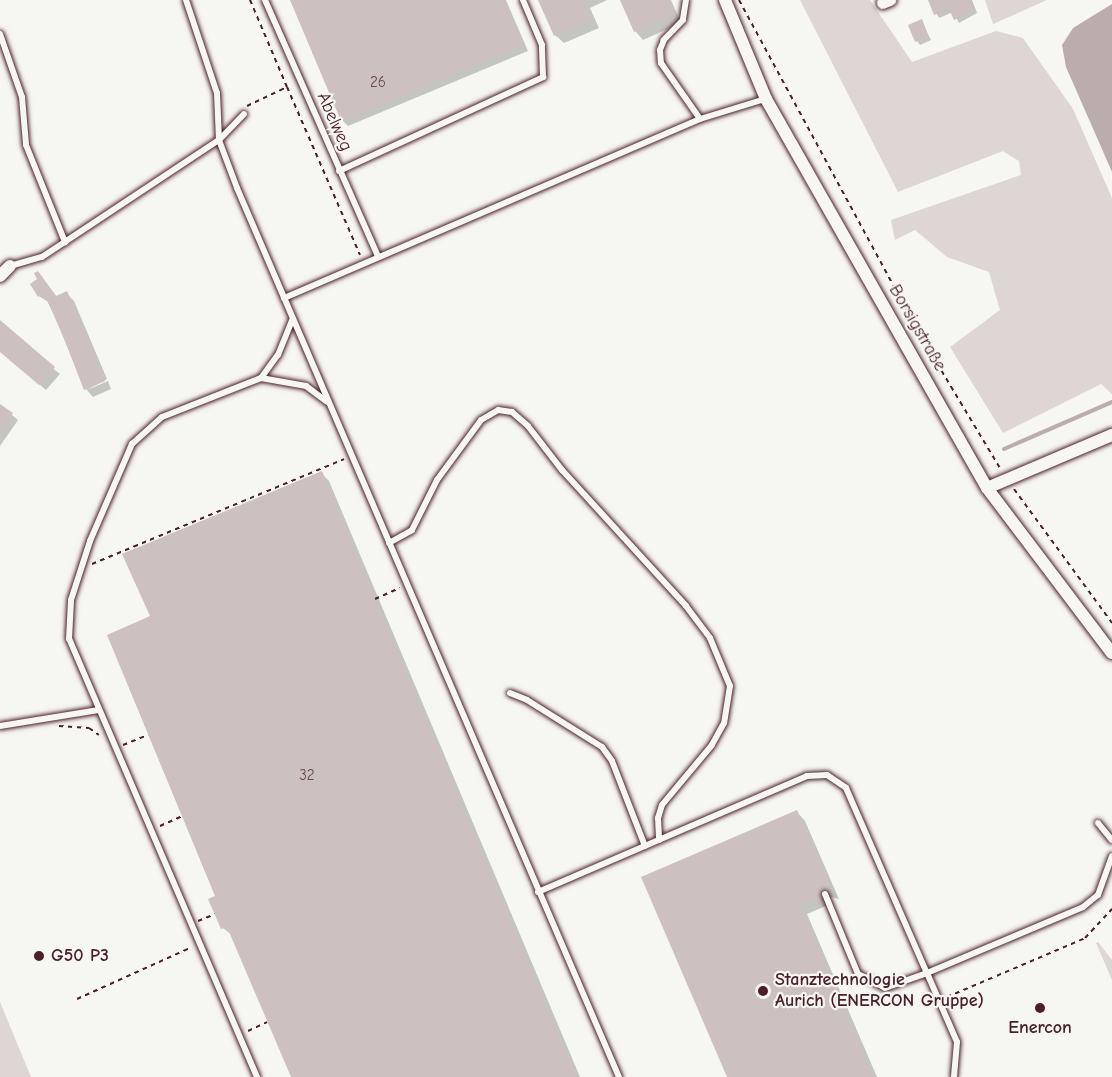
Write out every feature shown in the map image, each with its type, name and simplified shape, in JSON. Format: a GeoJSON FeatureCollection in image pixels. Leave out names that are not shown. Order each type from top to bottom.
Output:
{"type":"FeatureCollection","features":[{"type":"Feature","properties":{"kind":"street","name":"Borsigstraße"},"geometry":{"type":"LineString","coordinates":[[724,0],[766,99],[987,488],[1112,653]]}},
{"type":"Feature","properties":{"kind":"street"},"geometry":{"type":"LineString","coordinates":[[0,276],[10,266]]}},
{"type":"Feature","properties":{"kind":"street"},"geometry":{"type":"LineString","coordinates":[[987,488],[1112,435]]}},
{"type":"Feature","properties":{"kind":"lane"},"geometry":{"type":"LineString","coordinates":[[186,0],[217,93],[219,140],[292,320],[619,1077]]}},
{"type":"Feature","properties":{"kind":"lane","name":"Abelweg"},"geometry":{"type":"LineString","coordinates":[[265,0],[378,256]]}},
{"type":"Feature","properties":{"kind":"lane"},"geometry":{"type":"LineString","coordinates":[[339,171],[543,77],[542,45],[523,0]]}},
{"type":"Feature","properties":{"kind":"lane"},"geometry":{"type":"LineString","coordinates":[[686,0],[683,20],[664,40],[660,50],[661,63],[700,119]]}},
{"type":"Feature","properties":{"kind":"lane"},"geometry":{"type":"LineString","coordinates":[[0,34],[22,97],[26,146],[65,242]]}},
{"type":"Feature","properties":{"kind":"lane"},"geometry":{"type":"LineString","coordinates":[[284,297],[700,119],[766,99]]}},
{"type":"Feature","properties":{"kind":"lane"},"geometry":{"type":"LineString","coordinates":[[10,266],[42,257],[219,140],[244,114]]}},
{"type":"Feature","properties":{"kind":"lane"},"geometry":{"type":"LineString","coordinates":[[261,378],[278,355],[292,320]]}},
{"type":"Feature","properties":{"kind":"lane"},"geometry":{"type":"LineString","coordinates":[[257,1077],[69,639],[71,600],[81,569],[132,444],[162,417],[261,378],[306,386],[330,404]]}},
{"type":"Feature","properties":{"kind":"lane"},"geometry":{"type":"LineString","coordinates":[[389,543],[412,530],[437,480],[481,420],[498,410],[512,412],[528,426],[561,470],[686,606],[710,638],[730,686],[724,723],[712,745],[662,805],[659,840]]}},
{"type":"Feature","properties":{"kind":"lane"},"geometry":{"type":"LineString","coordinates":[[510,693],[527,700],[602,747],[612,761],[645,846]]}},
{"type":"Feature","properties":{"kind":"lane"},"geometry":{"type":"LineString","coordinates":[[0,726],[99,710]]}},
{"type":"Feature","properties":{"kind":"lane"},"geometry":{"type":"LineString","coordinates":[[538,892],[807,776],[827,775],[846,788],[940,1000],[957,1042],[954,1077]]}},
{"type":"Feature","properties":{"kind":"lane"},"geometry":{"type":"LineString","coordinates":[[1098,823],[1112,840]]}},
{"type":"Feature","properties":{"kind":"lane"},"geometry":{"type":"LineString","coordinates":[[825,894],[858,974],[885,988],[927,973],[1083,907],[1098,895],[1112,856]]}},
{"type":"Feature","properties":{"kind":"path"},"geometry":{"type":"LineString","coordinates":[[250,0],[363,262]]}},
{"type":"Feature","properties":{"kind":"path","name":"Borsigstraße"},"geometry":{"type":"LineString","coordinates":[[739,0],[923,340],[1007,479],[1112,622]]}},
{"type":"Feature","properties":{"kind":"path"},"geometry":{"type":"LineString","coordinates":[[244,114],[248,103],[287,87]]}},
{"type":"Feature","properties":{"kind":"path"},"geometry":{"type":"LineString","coordinates":[[81,569],[352,456]]}},
{"type":"Feature","properties":{"kind":"path"},"geometry":{"type":"LineString","coordinates":[[375,599],[407,585]]}},
{"type":"Feature","properties":{"kind":"path"},"geometry":{"type":"LineString","coordinates":[[49,727],[89,728],[101,736],[110,733]]}},
{"type":"Feature","properties":{"kind":"path"},"geometry":{"type":"LineString","coordinates":[[116,748],[148,735]]}},
{"type":"Feature","properties":{"kind":"path"},"geometry":{"type":"LineString","coordinates":[[151,830],[182,816]]}},
{"type":"Feature","properties":{"kind":"path"},"geometry":{"type":"LineString","coordinates":[[940,1000],[1085,938],[1112,909]]}},
{"type":"Feature","properties":{"kind":"path"},"geometry":{"type":"LineString","coordinates":[[192,924],[215,914]]}},
{"type":"Feature","properties":{"kind":"path"},"geometry":{"type":"LineString","coordinates":[[76,999],[200,943]]}},
{"type":"Feature","properties":{"kind":"path"},"geometry":{"type":"LineString","coordinates":[[239,1035],[267,1022]]}},
{"type":"Feature","properties":{"kind":"shaded area"},"geometry":{"type":"Polygon","coordinates":[[[800,0],[870,0],[912,62],[996,31],[1023,38],[1073,109],[1112,198],[1112,394],[1101,384],[1003,433],[950,347],[1000,310],[989,272],[947,257],[915,230],[895,240],[891,220],[1021,175],[1019,161],[1003,151],[898,192],[800,0]]]}},
{"type":"Feature","properties":{"kind":"shaded area"},"geometry":{"type":"Polygon","coordinates":[[[985,0],[1047,0],[993,24],[985,0]]]}},
{"type":"Feature","properties":{"kind":"shaded area"},"geometry":{"type":"Polygon","coordinates":[[[1112,4],[1112,172],[1066,67],[1062,45],[1073,28],[1112,4]]]}},
{"type":"Feature","properties":{"kind":"shaded area"},"geometry":{"type":"Polygon","coordinates":[[[1098,942],[1112,960],[1112,980],[1096,943],[1098,942]]]}},
{"type":"Feature","properties":{"kind":"shaded area"},"geometry":{"type":"Polygon","coordinates":[[[0,1002],[31,1077],[0,1077],[0,1002]]]}},
{"type":"Feature","properties":{"kind":"building"},"geometry":{"type":"Polygon","coordinates":[[[290,0],[504,0],[523,45],[341,121],[290,0]]]}},
{"type":"Feature","properties":{"kind":"building"},"geometry":{"type":"Polygon","coordinates":[[[538,0],[583,0],[591,20],[554,36],[538,0]]]}},
{"type":"Feature","properties":{"kind":"building"},"geometry":{"type":"Polygon","coordinates":[[[620,0],[668,0],[674,14],[634,32],[620,0]]]}},
{"type":"Feature","properties":{"kind":"building"},"geometry":{"type":"Polygon","coordinates":[[[928,0],[971,0],[975,9],[954,20],[949,9],[934,15],[928,0]]]}},
{"type":"Feature","properties":{"kind":"building"},"geometry":{"type":"Polygon","coordinates":[[[922,19],[929,37],[915,42],[908,25],[922,19]]]}},
{"type":"Feature","properties":{"kind":"building"},"geometry":{"type":"Polygon","coordinates":[[[38,271],[56,296],[67,291],[105,381],[84,390],[56,318],[43,293],[38,297],[30,284],[37,279],[34,273],[38,271]]]}},
{"type":"Feature","properties":{"kind":"building"},"geometry":{"type":"Polygon","coordinates":[[[0,320],[55,367],[39,385],[0,352],[0,320]]]}},
{"type":"Feature","properties":{"kind":"building"},"geometry":{"type":"Polygon","coordinates":[[[0,404],[13,413],[0,432],[0,404]]]}},
{"type":"Feature","properties":{"kind":"building"},"geometry":{"type":"Polygon","coordinates":[[[322,471],[576,1077],[291,1077],[227,927],[221,929],[208,899],[215,896],[107,635],[150,616],[122,554],[322,471]]]}},
{"type":"Feature","properties":{"kind":"building","name":"Stanztechnologie Aurich (ENERCON Gruppe)"},"geometry":{"type":"Polygon","coordinates":[[[797,810],[832,891],[822,889],[820,897],[800,905],[873,1077],[727,1077],[641,877],[797,810]]]}},
{"type":"Feature","properties":{"kind":"waterway"},"geometry":{"type":"LineString","coordinates":[[1004,449],[1112,402]]}},
{"type":"Feature","properties":{"kind":"place","name":"G50 P3"},"geometry":{"type":"Point","coordinates":[39,956]}},
{"type":"Feature","properties":{"kind":"place","name":"Stanztechnologie Aurich (ENERCON Gruppe)"},"geometry":{"type":"Point","coordinates":[763,991]}},
{"type":"Feature","properties":{"kind":"place","name":"Enercon"},"geometry":{"type":"Point","coordinates":[1040,1008]}}]}
